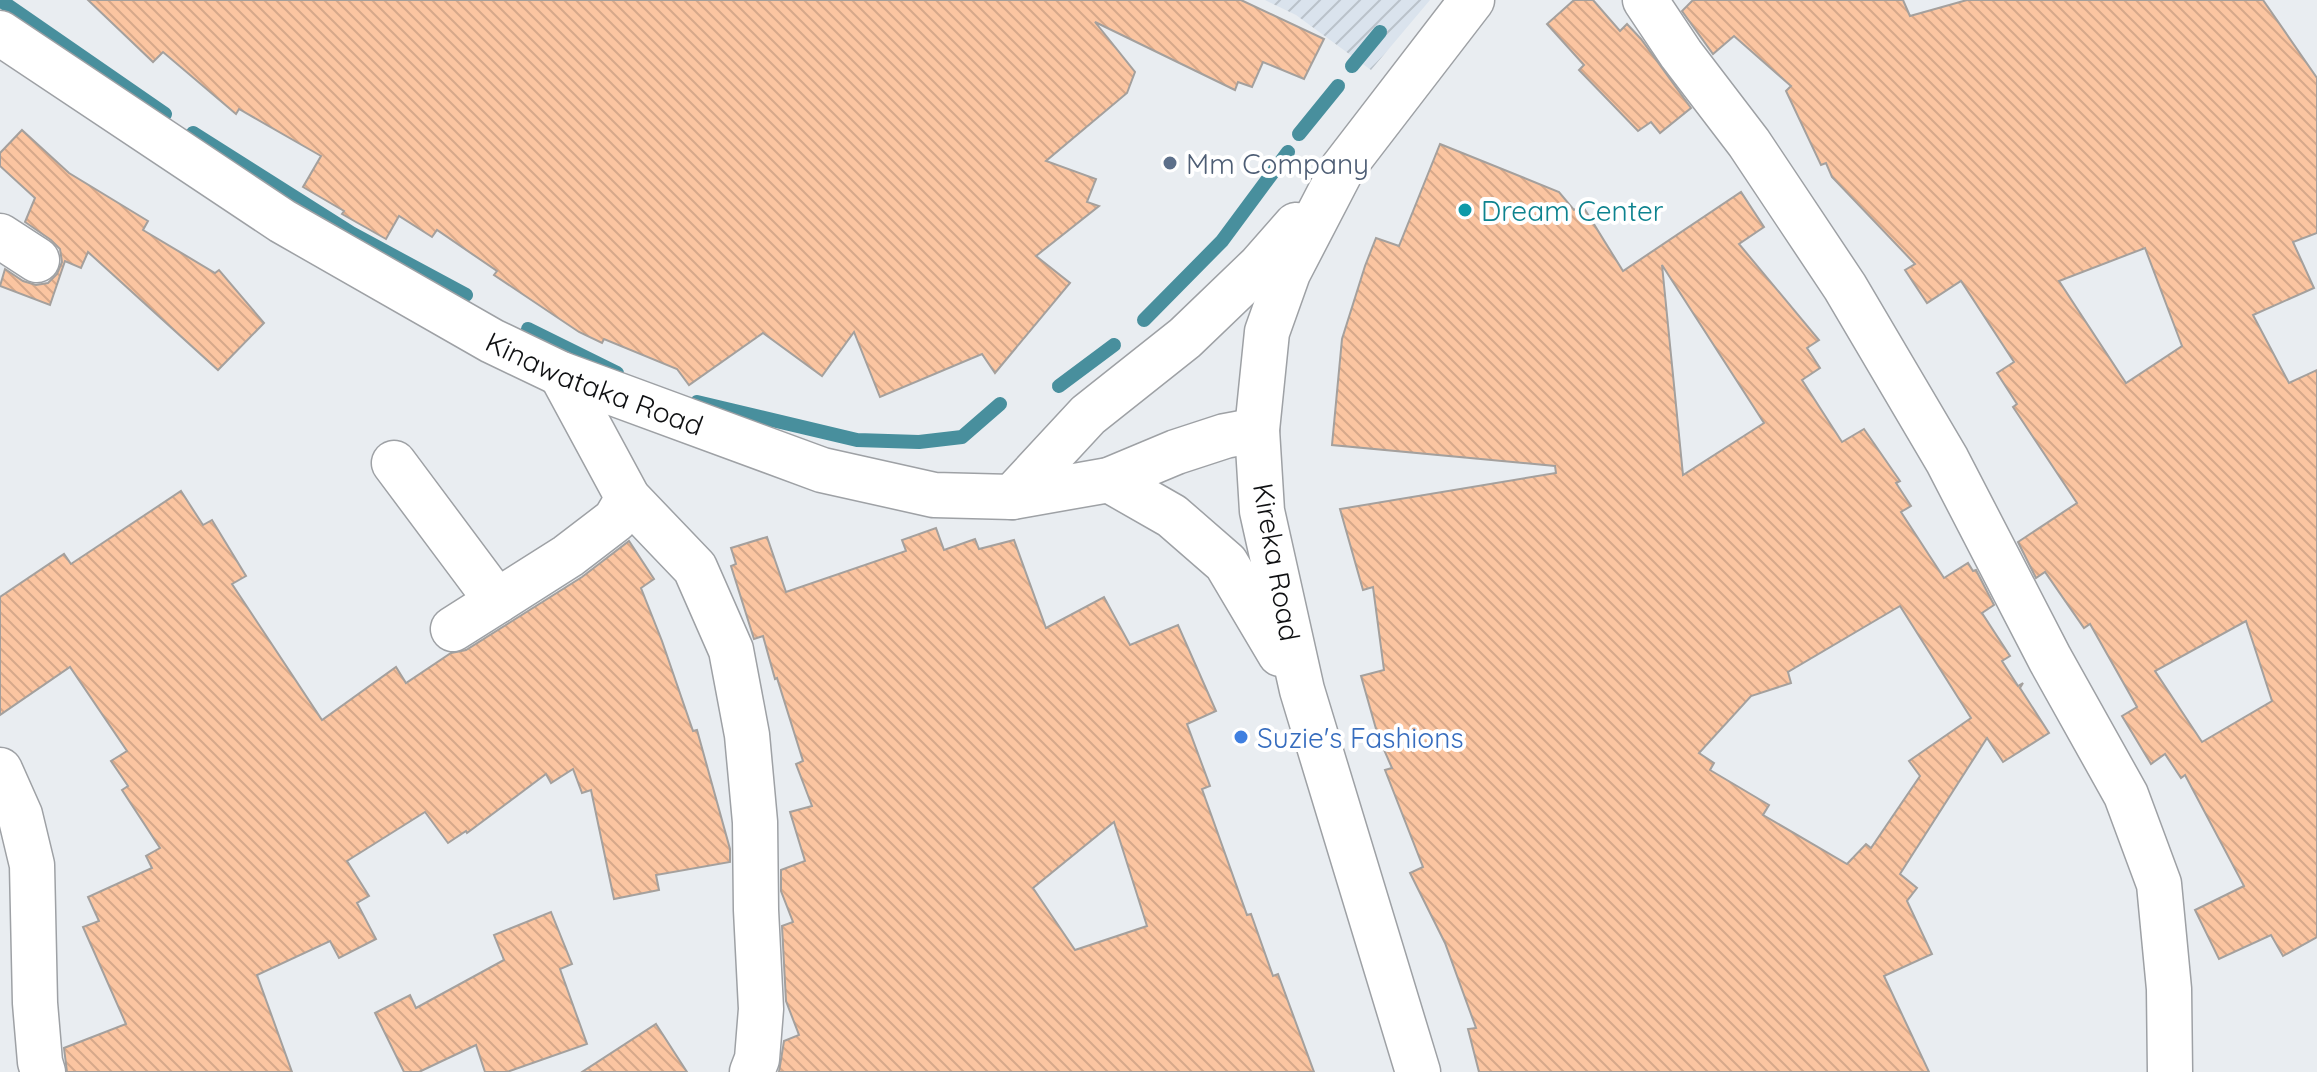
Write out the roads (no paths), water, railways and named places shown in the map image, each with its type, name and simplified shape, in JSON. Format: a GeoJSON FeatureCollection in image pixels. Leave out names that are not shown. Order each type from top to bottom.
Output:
{"type":"FeatureCollection","features":[{"type":"Feature","properties":{"kind":"street","name":"Kireka Road"},"geometry":{"type":"LineString","coordinates":[[1418,1072],[1302,690],[1262,511],[1257,430],[1267,332],[1288,273],[1342,169],[1472,0]]}},
{"type":"Feature","properties":{"kind":"street"},"geometry":{"type":"LineString","coordinates":[[1645,0],[1681,54],[1749,143],[1845,287],[1947,460],[2050,659],[2126,795],[2159,884],[2169,989],[2170,1072]]}},
{"type":"Feature","properties":{"kind":"street","name":"Kinawataka Road"},"geometry":{"type":"LineString","coordinates":[[0,33],[282,221],[492,341],[561,374],[822,470],[934,495],[1012,497],[1109,480],[1176,452],[1225,436],[1257,430]]}},
{"type":"Feature","properties":{"kind":"street"},"geometry":{"type":"LineString","coordinates":[[1012,497],[1088,415],[1185,338],[1260,266],[1342,169]]}},
{"type":"Feature","properties":{"kind":"street"},"geometry":{"type":"LineString","coordinates":[[0,236],[37,260]]}},
{"type":"Feature","properties":{"kind":"street"},"geometry":{"type":"LineString","coordinates":[[561,374],[628,498],[695,568],[731,650],[747,735],[755,822],[761,1009],[757,1059],[752,1072]]}},
{"type":"Feature","properties":{"kind":"street"},"geometry":{"type":"LineString","coordinates":[[394,463],[497,601]]}},
{"type":"Feature","properties":{"kind":"street"},"geometry":{"type":"LineString","coordinates":[[1109,480],[1172,516],[1226,563],[1302,690]]}},
{"type":"Feature","properties":{"kind":"street"},"geometry":{"type":"LineString","coordinates":[[453,629],[568,556],[615,520],[628,498]]}},
{"type":"Feature","properties":{"kind":"street"},"geometry":{"type":"LineString","coordinates":[[0,770],[20,815],[32,865],[16,930],[43,1072]]}},
{"type":"Feature","properties":{"kind":"waterway"},"geometry":{"type":"LineString","coordinates":[[0,0],[165,114]]}},
{"type":"Feature","properties":{"kind":"waterway"},"geometry":{"type":"LineString","coordinates":[[1352,66],[1380,32]]}},
{"type":"Feature","properties":{"kind":"waterway"},"geometry":{"type":"LineString","coordinates":[[1299,134],[1338,86]]}},
{"type":"Feature","properties":{"kind":"waterway"},"geometry":{"type":"LineString","coordinates":[[193,133],[351,233],[466,295]]}},
{"type":"Feature","properties":{"kind":"waterway"},"geometry":{"type":"LineString","coordinates":[[1144,320],[1222,241],[1288,152]]}},
{"type":"Feature","properties":{"kind":"waterway"},"geometry":{"type":"LineString","coordinates":[[528,329],[617,373]]}},
{"type":"Feature","properties":{"kind":"waterway"},"geometry":{"type":"LineString","coordinates":[[1059,386],[1114,345]]}},
{"type":"Feature","properties":{"kind":"waterway"},"geometry":{"type":"LineString","coordinates":[[697,402],[857,440],[919,442],[962,437],[1000,404]]}},
{"type":"Feature","properties":{"kind":"place","name":"Mm Company"},"geometry":{"type":"Point","coordinates":[1170,163]}},
{"type":"Feature","properties":{"kind":"place","name":"Dream Center"},"geometry":{"type":"Point","coordinates":[1465,210]}},
{"type":"Feature","properties":{"kind":"place","name":"Suzie's Fashions"},"geometry":{"type":"Point","coordinates":[1241,737]}}]}
